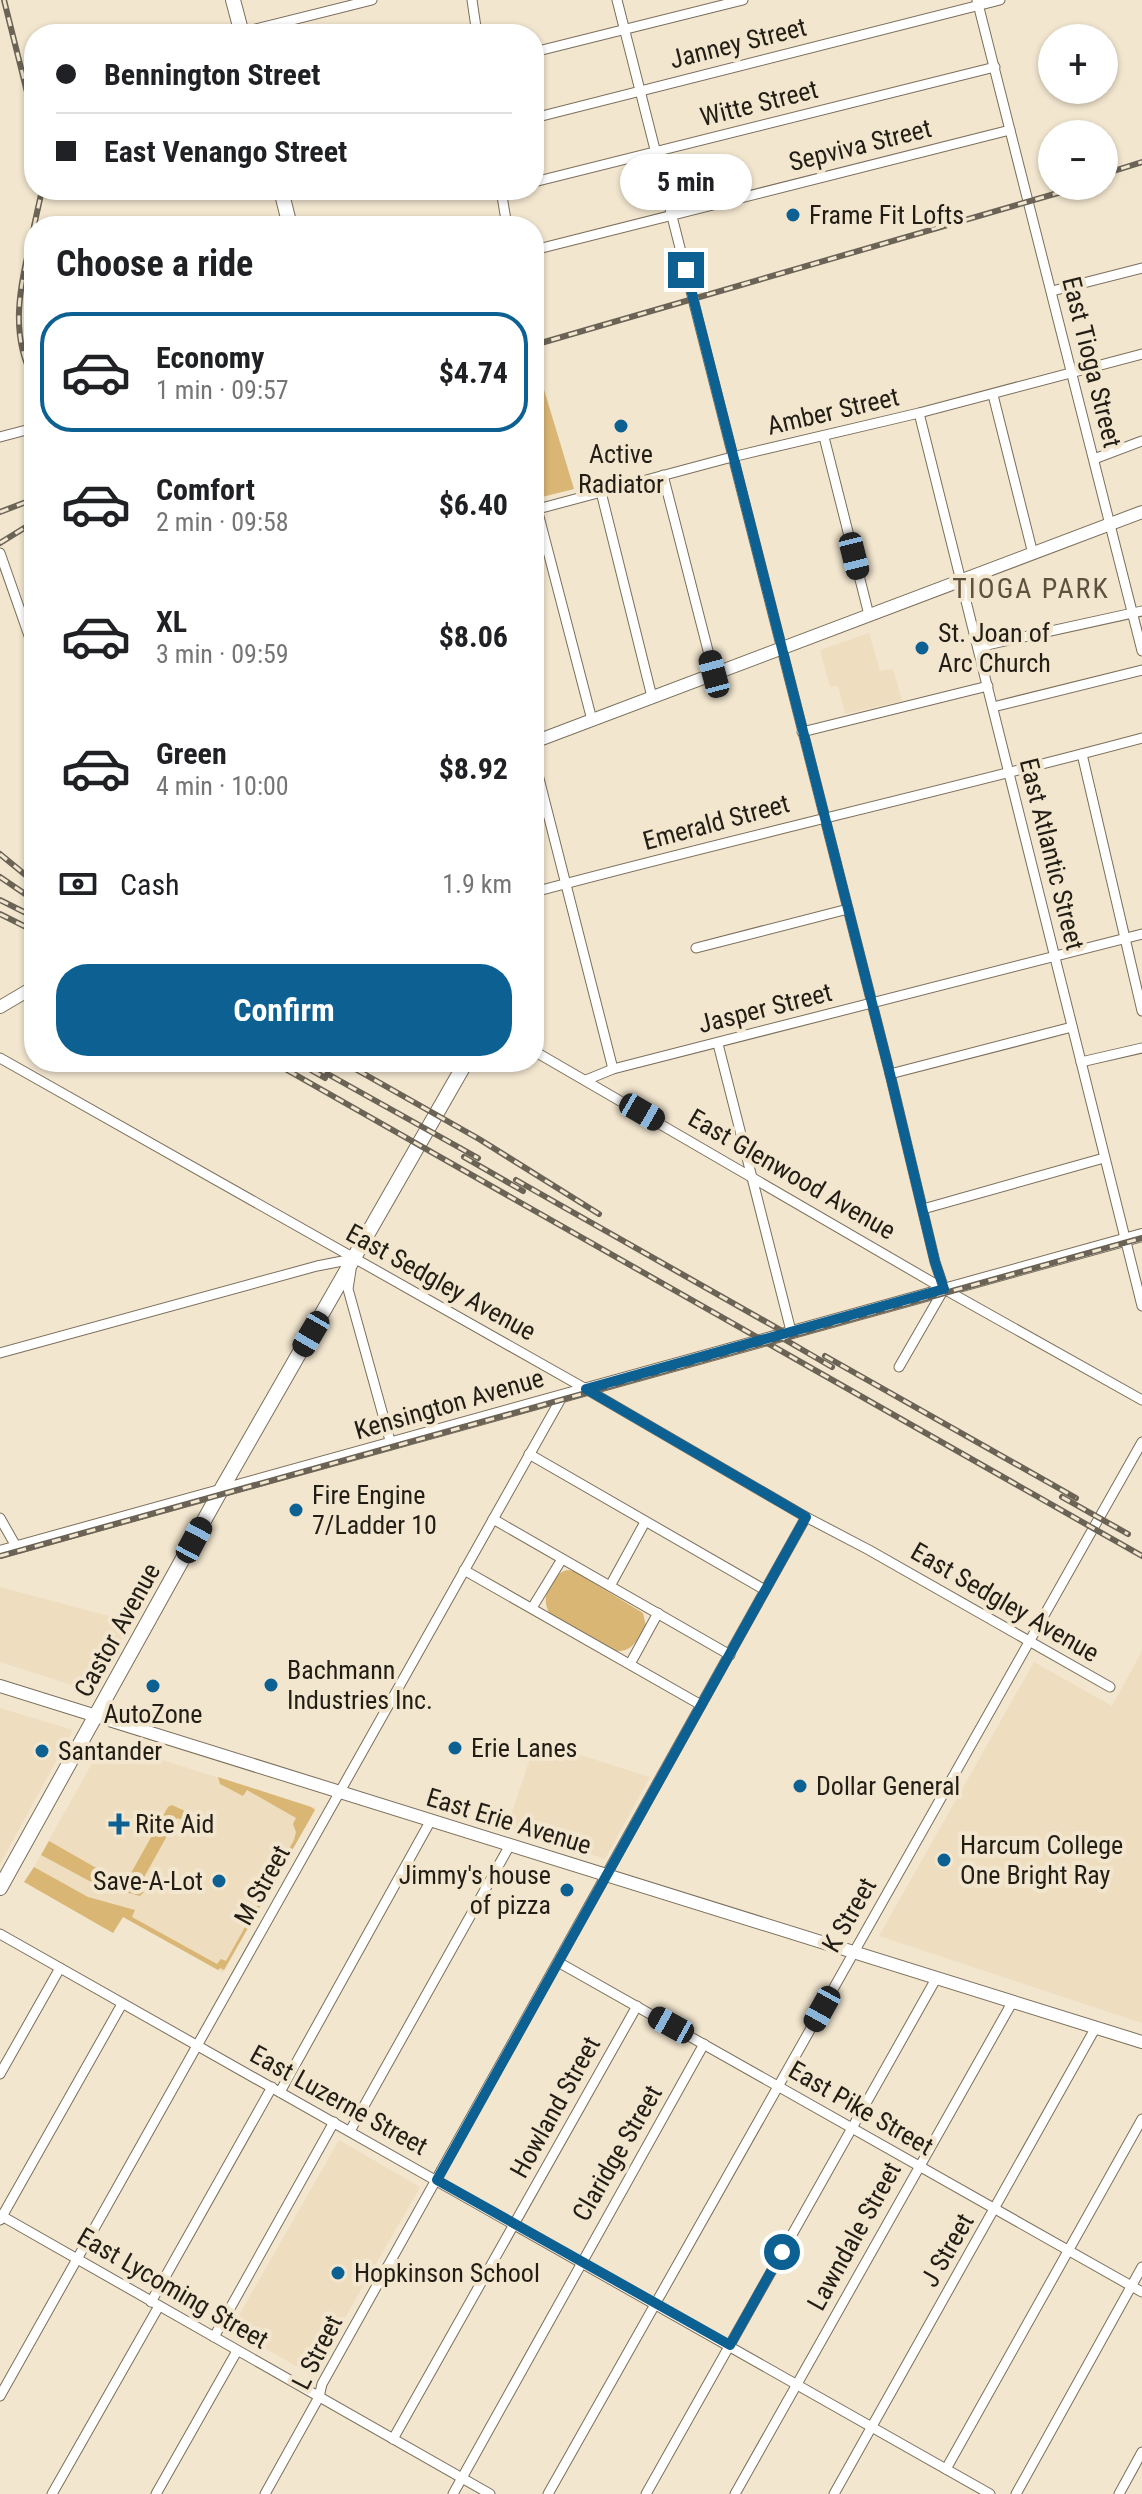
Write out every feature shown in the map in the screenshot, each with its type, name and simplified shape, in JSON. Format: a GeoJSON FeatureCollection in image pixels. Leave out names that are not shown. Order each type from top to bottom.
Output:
{"type":"FeatureCollection","features":[{"type":"Feature","properties":{"kind":"main road"},"geometry":{"type":"LineString","coordinates":[[233,0],[238,24]]}},
{"type":"Feature","properties":{"kind":"main road"},"geometry":{"type":"LineString","coordinates":[[544,738],[1142,512]]}},
{"type":"Feature","properties":{"kind":"main road"},"geometry":{"type":"LineString","coordinates":[[0,1007],[24,993]]}},
{"type":"Feature","properties":{"kind":"main road","name":"Castor Avenue"},"geometry":{"type":"LineString","coordinates":[[0,1888],[221,1490],[460,1072]]}},
{"type":"Feature","properties":{"kind":"main road","name":"Kensington Avenue"},"geometry":{"type":"LineString","coordinates":[[0,1552],[1142,1235]]}},
{"type":"Feature","properties":{"kind":"main road","name":"East Erie Avenue"},"geometry":{"type":"LineString","coordinates":[[0,1686],[1142,2042]]}},
{"type":"Feature","properties":{"kind":"street"},"geometry":{"type":"LineString","coordinates":[[279,24],[372,0]]}},
{"type":"Feature","properties":{"kind":"street"},"geometry":{"type":"LineString","coordinates":[[472,0],[476,24]]}},
{"type":"Feature","properties":{"kind":"street"},"geometry":{"type":"LineString","coordinates":[[617,0],[944,1289],[899,1367]]}},
{"type":"Feature","properties":{"kind":"street"},"geometry":{"type":"LineString","coordinates":[[544,50],[743,0]]}},
{"type":"Feature","properties":{"kind":"street","name":"Janney Street"},"geometry":{"type":"LineString","coordinates":[[544,115],[978,3],[1000,0]]}},
{"type":"Feature","properties":{"kind":"street","name":"East Tioga Street"},"geometry":{"type":"LineString","coordinates":[[978,3],[1110,523],[1138,612],[1142,651]]}},
{"type":"Feature","properties":{"kind":"street","name":"Witte Street"},"geometry":{"type":"LineString","coordinates":[[544,180],[995,67]]}},
{"type":"Feature","properties":{"kind":"street","name":"Sepviva Street"},"geometry":{"type":"LineString","coordinates":[[544,247],[1010,130]]}},
{"type":"Feature","properties":{"kind":"street"},"geometry":{"type":"LineString","coordinates":[[1052,291],[1142,268]]}},
{"type":"Feature","properties":{"kind":"street","name":"Amber Street"},"geometry":{"type":"LineString","coordinates":[[544,508],[732,457],[993,395],[1142,354]]}},
{"type":"Feature","properties":{"kind":"street"},"geometry":{"type":"LineString","coordinates":[[993,395],[1033,554]]}},
{"type":"Feature","properties":{"kind":"street","name":"East Atlantic Street"},"geometry":{"type":"LineString","coordinates":[[919,413],[1142,1306]]}},
{"type":"Feature","properties":{"kind":"street"},"geometry":{"type":"LineString","coordinates":[[0,437],[24,431]]}},
{"type":"Feature","properties":{"kind":"street"},"geometry":{"type":"LineString","coordinates":[[824,437],[869,615]]}},
{"type":"Feature","properties":{"kind":"street"},"geometry":{"type":"LineString","coordinates":[[1094,459],[1142,441]]}},
{"type":"Feature","properties":{"kind":"street"},"geometry":{"type":"LineString","coordinates":[[663,475],[714,674]]}},
{"type":"Feature","properties":{"kind":"street"},"geometry":{"type":"LineString","coordinates":[[601,492],[652,697]]}},
{"type":"Feature","properties":{"kind":"street"},"geometry":{"type":"LineString","coordinates":[[544,540],[592,720]]}},
{"type":"Feature","properties":{"kind":"street"},"geometry":{"type":"LineString","coordinates":[[0,553],[24,621]]}},
{"type":"Feature","properties":{"kind":"street"},"geometry":{"type":"LineString","coordinates":[[978,647],[1138,612]]}},
{"type":"Feature","properties":{"kind":"street"},"geometry":{"type":"LineString","coordinates":[[993,707],[1142,670]]}},
{"type":"Feature","properties":{"kind":"street"},"geometry":{"type":"LineString","coordinates":[[802,732],[988,686]]}},
{"type":"Feature","properties":{"kind":"street","name":"Emerald Street"},"geometry":{"type":"LineString","coordinates":[[544,889],[1142,738]]}},
{"type":"Feature","properties":{"kind":"street"},"geometry":{"type":"LineString","coordinates":[[1082,754],[1142,1011]]}},
{"type":"Feature","properties":{"kind":"street"},"geometry":{"type":"LineString","coordinates":[[544,798],[613,1069]]}},
{"type":"Feature","properties":{"kind":"street"},"geometry":{"type":"LineString","coordinates":[[696,948],[848,909]]}},
{"type":"Feature","properties":{"kind":"street","name":"Jasper Street"},"geometry":{"type":"LineString","coordinates":[[586,1080],[613,1069],[1142,934]]}},
{"type":"Feature","properties":{"kind":"street"},"geometry":{"type":"LineString","coordinates":[[890,1074],[1072,1027]]}},
{"type":"Feature","properties":{"kind":"street"},"geometry":{"type":"LineString","coordinates":[[718,1044],[791,1331]]}},
{"type":"Feature","properties":{"kind":"street"},"geometry":{"type":"LineString","coordinates":[[1081,1062],[1142,1048]]}},
{"type":"Feature","properties":{"kind":"street","name":"East Glenwood Avenue"},"geometry":{"type":"LineString","coordinates":[[544,1057],[1142,1400]]}},
{"type":"Feature","properties":{"kind":"street","name":"East Sedgley Avenue"},"geometry":{"type":"LineString","coordinates":[[0,1058],[24,1072]]}},
{"type":"Feature","properties":{"kind":"street","name":"East Sedgley Avenue"},"geometry":{"type":"LineString","coordinates":[[25,1072],[1110,1687]]}},
{"type":"Feature","properties":{"kind":"street"},"geometry":{"type":"LineString","coordinates":[[923,1209],[1104,1158]]}},
{"type":"Feature","properties":{"kind":"street"},"geometry":{"type":"LineString","coordinates":[[0,1353],[317,1266],[353,1259],[348,1289],[391,1444]]}},
{"type":"Feature","properties":{"kind":"street","name":"M Street"},"geometry":{"type":"LineString","coordinates":[[0,2396],[563,1395]]}},
{"type":"Feature","properties":{"kind":"street","name":"K Street"},"geometry":{"type":"LineString","coordinates":[[548,2494],[1142,1442]]}},
{"type":"Feature","properties":{"kind":"street"},"geometry":{"type":"LineString","coordinates":[[529,1454],[765,1590]]}},
{"type":"Feature","properties":{"kind":"street","name":"L Street"},"geometry":{"type":"LineString","coordinates":[[265,2494],[319,2397],[322,2384],[806,1517]]}},
{"type":"Feature","properties":{"kind":"street"},"geometry":{"type":"LineString","coordinates":[[0,1518],[17,1548]]}},
{"type":"Feature","properties":{"kind":"street"},"geometry":{"type":"LineString","coordinates":[[493,1519],[730,1655]]}},
{"type":"Feature","properties":{"kind":"street"},"geometry":{"type":"LineString","coordinates":[[610,1586],[645,1522]]}},
{"type":"Feature","properties":{"kind":"street"},"geometry":{"type":"LineString","coordinates":[[532,1608],[562,1559]]}},
{"type":"Feature","properties":{"kind":"street"},"geometry":{"type":"LineString","coordinates":[[464,1570],[701,1705]]}},
{"type":"Feature","properties":{"kind":"street"},"geometry":{"type":"LineString","coordinates":[[630,1664],[658,1613]]}},
{"type":"Feature","properties":{"kind":"street"},"geometry":{"type":"LineString","coordinates":[[52,2494],[155,2304],[431,1820]]}},
{"type":"Feature","properties":{"kind":"street"},"geometry":{"type":"LineString","coordinates":[[350,2131],[510,1845]]}},
{"type":"Feature","properties":{"kind":"street","name":"East Luzerne Street"},"geometry":{"type":"LineString","coordinates":[[0,1934],[990,2494]]}},
{"type":"Feature","properties":{"kind":"street","name":"East Pike Street"},"geometry":{"type":"LineString","coordinates":[[558,1962],[1142,2292]]}},
{"type":"Feature","properties":{"kind":"street"},"geometry":{"type":"LineString","coordinates":[[0,2074],[60,1968]]}},
{"type":"Feature","properties":{"kind":"street"},"geometry":{"type":"LineString","coordinates":[[646,2494],[937,1977]]}},
{"type":"Feature","properties":{"kind":"street","name":"Lawndale Street"},"geometry":{"type":"LineString","coordinates":[[735,2494],[1013,2001]]}},
{"type":"Feature","properties":{"kind":"street"},"geometry":{"type":"LineString","coordinates":[[1,2217],[122,2004]]}},
{"type":"Feature","properties":{"kind":"street","name":"Howland Street"},"geometry":{"type":"LineString","coordinates":[[393,2439],[637,2006]]}},
{"type":"Feature","properties":{"kind":"street","name":"J Street"},"geometry":{"type":"LineString","coordinates":[[834,2494],[1096,2027]]}},
{"type":"Feature","properties":{"kind":"street","name":"Claridge Street"},"geometry":{"type":"LineString","coordinates":[[453,2494],[704,2044]]}},
{"type":"Feature","properties":{"kind":"street"},"geometry":{"type":"LineString","coordinates":[[946,2469],[1142,2119]]}},
{"type":"Feature","properties":{"kind":"street"},"geometry":{"type":"LineString","coordinates":[[214,2337],[334,2122]]}},
{"type":"Feature","properties":{"kind":"street","name":"East Lycoming Street"},"geometry":{"type":"LineString","coordinates":[[1,2217],[490,2494]]}},
{"type":"Feature","properties":{"kind":"street"},"geometry":{"type":"LineString","coordinates":[[1016,2494],[1142,2267]]}},
{"type":"Feature","properties":{"kind":"street"},"geometry":{"type":"LineString","coordinates":[[156,2494],[237,2351]]}},
{"type":"Feature","properties":{"kind":"street"},"geometry":{"type":"LineString","coordinates":[[1119,2494],[1142,2452]]}},
{"type":"Feature","properties":{"kind":"shaded area"},"geometry":{"type":"Polygon","coordinates":[[[544,390],[574,489],[544,496],[544,390]]]}},
{"type":"Feature","properties":{"kind":"shaded area"},"geometry":{"type":"Polygon","coordinates":[[[869,633],[880,671],[893,669],[902,701],[845,714],[838,686],[830,687],[820,650],[869,633]]]}},
{"type":"Feature","properties":{"kind":"shaded area"},"geometry":{"type":"Polygon","coordinates":[[[567,1570],[574,1571],[643,1613],[646,1626],[630,1647],[616,1651],[550,1614],[546,1602],[548,1588],[555,1577],[567,1570]]]}},
{"type":"Feature","properties":{"kind":"shaded area"},"geometry":{"type":"Polygon","coordinates":[[[0,1587],[131,1622],[94,1692],[0,1662],[0,1587]]]}},
{"type":"Feature","properties":{"kind":"shaded area"},"geometry":{"type":"Polygon","coordinates":[[[1142,1651],[1142,2023],[879,1936],[1034,1662],[1112,1706],[1142,1651]]]}},
{"type":"Feature","properties":{"kind":"shaded area"},"geometry":{"type":"Polygon","coordinates":[[[0,1708],[73,1730],[0,1864],[0,1708]]]}},
{"type":"Feature","properties":{"kind":"shaded area"},"geometry":{"type":"Polygon","coordinates":[[[536,1741],[650,1777],[605,1859],[507,1827],[536,1741]]]}},
{"type":"Feature","properties":{"kind":"shaded area"},"geometry":{"type":"Polygon","coordinates":[[[104,1742],[316,1808],[223,1973],[34,1867],[104,1742]]]}},
{"type":"Feature","properties":{"kind":"shaded area"},"geometry":{"type":"Polygon","coordinates":[[[218,1777],[315,1810],[224,1970],[218,1970],[123,1917],[113,1933],[24,1882],[34,1867],[88,1897],[135,1910],[132,1917],[217,1964],[221,1959],[226,1961],[294,1840],[296,1832],[293,1824],[296,1818],[247,1790],[243,1796],[220,1784],[218,1777]]]}},
{"type":"Feature","properties":{"kind":"shaded area"},"geometry":{"type":"Polygon","coordinates":[[[172,1805],[185,1811],[186,1815],[183,1820],[177,1818],[138,1888],[144,1892],[140,1896],[95,1884],[41,1855],[49,1841],[128,1886],[134,1876],[131,1873],[172,1805]]]}},
{"type":"Feature","properties":{"kind":"shaded area"},"geometry":{"type":"Polygon","coordinates":[[[339,2140],[420,2187],[312,2375],[231,2329],[339,2140]]]}},
{"type":"Feature","properties":{"kind":"railway"},"geometry":{"type":"LineString","coordinates":[[4,0],[24,80]]}},
{"type":"Feature","properties":{"kind":"railway"},"geometry":{"type":"LineString","coordinates":[[1118,170],[1142,162]]}},
{"type":"Feature","properties":{"kind":"railway"},"geometry":{"type":"LineString","coordinates":[[544,342],[1038,199]]}},
{"type":"Feature","properties":{"kind":"railway"},"geometry":{"type":"LineString","coordinates":[[36,216],[40,200]]}},
{"type":"Feature","properties":{"kind":"railway"},"geometry":{"type":"LineString","coordinates":[[24,276],[19,305],[24,353]]}},
{"type":"Feature","properties":{"kind":"railway"},"geometry":{"type":"LineString","coordinates":[[0,512],[24,503]]}},
{"type":"Feature","properties":{"kind":"railway"},"geometry":{"type":"LineString","coordinates":[[0,543],[24,528]]}},
{"type":"Feature","properties":{"kind":"railway"},"geometry":{"type":"LineString","coordinates":[[0,854],[24,874]]}},
{"type":"Feature","properties":{"kind":"railway"},"geometry":{"type":"LineString","coordinates":[[0,877],[24,893]]}},
{"type":"Feature","properties":{"kind":"railway"},"geometry":{"type":"LineString","coordinates":[[0,900],[24,912]]}},
{"type":"Feature","properties":{"kind":"railway"},"geometry":{"type":"LineString","coordinates":[[0,914],[24,926]]}},
{"type":"Feature","properties":{"kind":"railway"},"geometry":{"type":"LineString","coordinates":[[291,1072],[1142,1556]]}},
{"type":"Feature","properties":{"kind":"railway"},"geometry":{"type":"LineString","coordinates":[[314,1072],[325,1078]]}},
{"type":"Feature","properties":{"kind":"railway"},"geometry":{"type":"LineString","coordinates":[[324,1072],[478,1158]]}},
{"type":"Feature","properties":{"kind":"railway"},"geometry":{"type":"LineString","coordinates":[[361,1072],[479,1139],[599,1214]]}},
{"type":"Feature","properties":{"kind":"railway"},"geometry":{"type":"LineString","coordinates":[[464,1157],[523,1191]]}},
{"type":"Feature","properties":{"kind":"railway"},"geometry":{"type":"LineString","coordinates":[[516,1180],[791,1336]]}},
{"type":"Feature","properties":{"kind":"railway"},"geometry":{"type":"LineString","coordinates":[[0,1556],[1142,1238]]}},
{"type":"Feature","properties":{"kind":"railway"},"geometry":{"type":"LineString","coordinates":[[777,1335],[832,1367]]}},
{"type":"Feature","properties":{"kind":"railway"},"geometry":{"type":"LineString","coordinates":[[825,1356],[1076,1498]]}},
{"type":"Feature","properties":{"kind":"railway"},"geometry":{"type":"LineString","coordinates":[[1062,1497],[1128,1534]]}},
{"type":"Feature","properties":{"kind":"place","name":"Frame Fit Lofts"},"geometry":{"type":"Point","coordinates":[793,215]}},
{"type":"Feature","properties":{"kind":"place","name":"Active Radiator"},"geometry":{"type":"Point","coordinates":[621,426]}},
{"type":"Feature","properties":{"kind":"place","name":"St. Joan of Arc Church"},"geometry":{"type":"Point","coordinates":[922,648]}},
{"type":"Feature","properties":{"kind":"place","name":"Fire Engine 7/Ladder 10"},"geometry":{"type":"Point","coordinates":[296,1510]}},
{"type":"Feature","properties":{"kind":"place","name":"Bachmann Industries Inc."},"geometry":{"type":"Point","coordinates":[271,1685]}},
{"type":"Feature","properties":{"kind":"place","name":"AutoZone"},"geometry":{"type":"Point","coordinates":[153,1686]}},
{"type":"Feature","properties":{"kind":"place","name":"Erie Lanes"},"geometry":{"type":"Point","coordinates":[455,1748]}},
{"type":"Feature","properties":{"kind":"place","name":"Santander"},"geometry":{"type":"Point","coordinates":[42,1751]}},
{"type":"Feature","properties":{"kind":"place","name":"Dollar General"},"geometry":{"type":"Point","coordinates":[800,1786]}},
{"type":"Feature","properties":{"kind":"place","name":"Rite Aid"},"geometry":{"type":"Point","coordinates":[119,1824]}},
{"type":"Feature","properties":{"kind":"place","name":"Harcum College One Bright Ray"},"geometry":{"type":"Point","coordinates":[944,1860]}},
{"type":"Feature","properties":{"kind":"place","name":"Save-A-Lot"},"geometry":{"type":"Point","coordinates":[219,1881]}},
{"type":"Feature","properties":{"kind":"place","name":"Jimmy's house of pizza"},"geometry":{"type":"Point","coordinates":[567,1890]}},
{"type":"Feature","properties":{"kind":"place","name":"Hopkinson School"},"geometry":{"type":"Point","coordinates":[338,2273]}},
{"type":"Feature","properties":{"kind":"district","name":"TIOGA PARK"},"geometry":{"type":"Point","coordinates":[1031,588]}},
{"type":"Feature","properties":{"kind":"route"},"geometry":{"type":"LineString","coordinates":[[686,270],[944,1289],[586,1389],[806,1517],[437,2180],[730,2345],[782,2252]]}}]}
